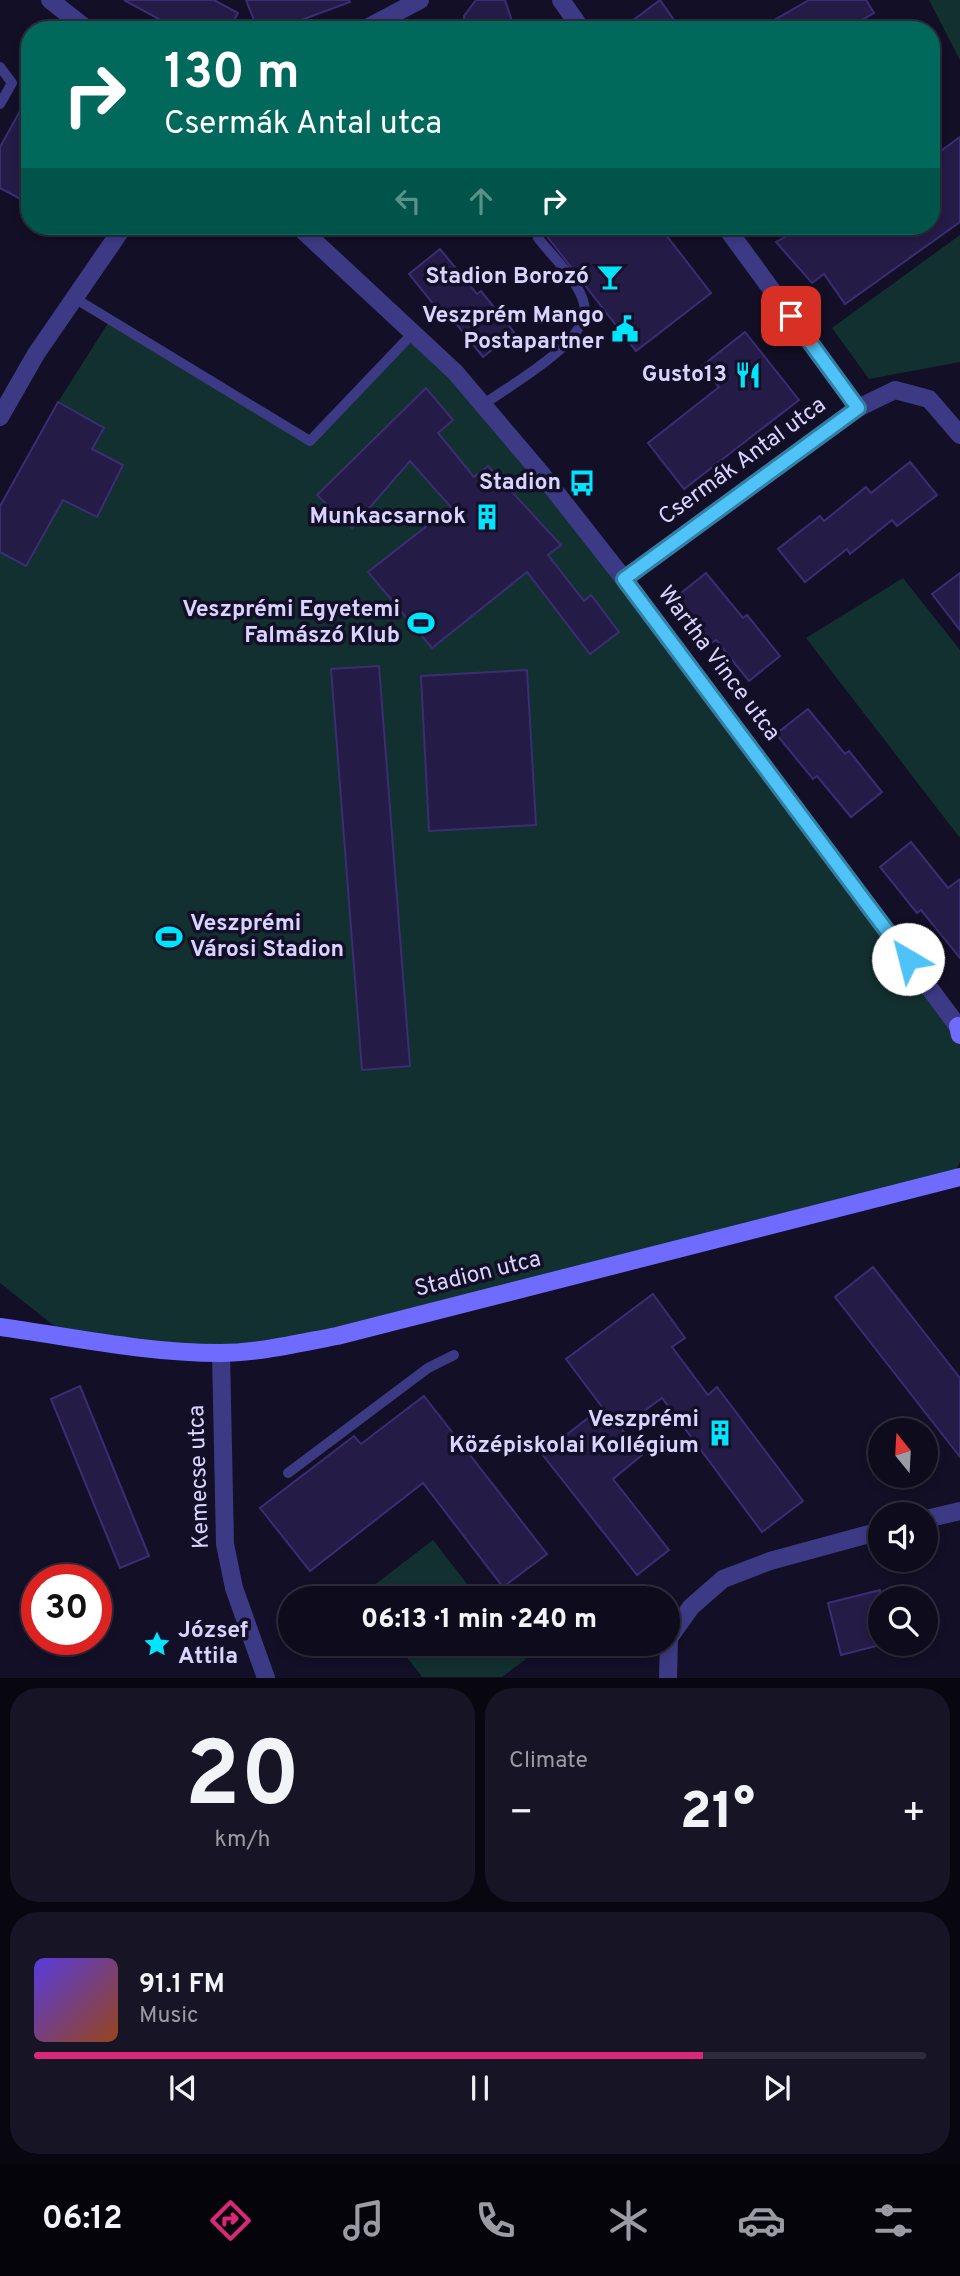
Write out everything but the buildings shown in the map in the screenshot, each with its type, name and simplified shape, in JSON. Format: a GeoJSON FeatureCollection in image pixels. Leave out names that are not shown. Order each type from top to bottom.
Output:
{"type":"FeatureCollection","features":[{"type":"Feature","properties":{"kind":"street"},"geometry":{"type":"LineString","coordinates":[[50,0],[77,21]]}},
{"type":"Feature","properties":{"kind":"street"},"geometry":{"type":"LineString","coordinates":[[380,21],[421,0]]}},
{"type":"Feature","properties":{"kind":"street"},"geometry":{"type":"LineString","coordinates":[[561,0],[576,21]]}},
{"type":"Feature","properties":{"kind":"street"},"geometry":{"type":"LineString","coordinates":[[0,417],[36,354],[118,235]]}},
{"type":"Feature","properties":{"kind":"street","name":"Wartha Vince utca"},"geometry":{"type":"LineString","coordinates":[[308,235],[455,372],[483,405],[624,579],[959,1030]]}},
{"type":"Feature","properties":{"kind":"street"},"geometry":{"type":"LineString","coordinates":[[732,235],[858,408]]}},
{"type":"Feature","properties":{"kind":"street","name":"Csermák Antal utca"},"geometry":{"type":"LineString","coordinates":[[624,579],[858,408],[895,390],[929,399],[960,435]]}},
{"type":"Feature","properties":{"kind":"street"},"geometry":{"type":"LineString","coordinates":[[956,1178],[960,1162]]}},
{"type":"Feature","properties":{"kind":"street","name":"Stadion utca"},"geometry":{"type":"LineString","coordinates":[[0,1327],[155,1349],[221,1353],[282,1347],[337,1336],[956,1178]]}},
{"type":"Feature","properties":{"kind":"street","name":"Kemecse utca"},"geometry":{"type":"LineString","coordinates":[[221,1353],[225,1544],[234,1588],[266,1678]]}},
{"type":"Feature","properties":{"kind":"street"},"geometry":{"type":"LineString","coordinates":[[938,1516],[960,1511]]}},
{"type":"Feature","properties":{"kind":"street"},"geometry":{"type":"LineString","coordinates":[[668,1678],[669,1638],[691,1607],[723,1579],[770,1561],[868,1534]]}},
{"type":"Feature","properties":{"kind":"lane"},"geometry":{"type":"LineString","coordinates":[[0,67],[12,83],[0,104]]}},
{"type":"Feature","properties":{"kind":"lane"},"geometry":{"type":"LineString","coordinates":[[483,405],[570,343],[584,321],[584,303],[575,286],[538,238]]}},
{"type":"Feature","properties":{"kind":"lane"},"geometry":{"type":"LineString","coordinates":[[76,299],[310,441],[413,333]]}},
{"type":"Feature","properties":{"kind":"lane"},"geometry":{"type":"LineString","coordinates":[[288,1473],[428,1368],[454,1355]]}},
{"type":"Feature","properties":{"kind":"green space"},"geometry":{"type":"Polygon","coordinates":[[[929,0],[960,0],[960,60],[940,21],[929,0]]]}},
{"type":"Feature","properties":{"kind":"green space"},"geometry":{"type":"Polygon","coordinates":[[[960,235],[960,362],[869,379],[832,328],[960,235]]]}},
{"type":"Feature","properties":{"kind":"green space"},"geometry":{"type":"Polygon","coordinates":[[[110,320],[310,441],[412,332],[455,371],[960,1035],[960,1162],[951,1180],[423,1314],[221,1353],[62,1332],[0,1283],[0,506],[58,402],[110,320]]]}},
{"type":"Feature","properties":{"kind":"green space"},"geometry":{"type":"Polygon","coordinates":[[[903,578],[960,650],[960,838],[806,638],[903,578]]]}},
{"type":"Feature","properties":{"kind":"green space"},"geometry":{"type":"Polygon","coordinates":[[[433,1540],[469,1586],[373,1586],[433,1540]]]}},
{"type":"Feature","properties":{"kind":"green space"},"geometry":{"type":"Polygon","coordinates":[[[406,1656],[524,1656],[526,1659],[502,1677],[422,1677],[406,1656]]]}},
{"type":"Feature","properties":{"kind":"place","name":"Stadion Borozó"},"geometry":{"type":"Point","coordinates":[610,277]}},
{"type":"Feature","properties":{"kind":"place","name":"Veszprém Mango Postapartner"},"geometry":{"type":"Point","coordinates":[625,329]}},
{"type":"Feature","properties":{"kind":"place","name":"Gusto13"},"geometry":{"type":"Point","coordinates":[748,375]}},
{"type":"Feature","properties":{"kind":"place","name":"Stadion"},"geometry":{"type":"Point","coordinates":[582,483]}},
{"type":"Feature","properties":{"kind":"place","name":"Munkacsarnok"},"geometry":{"type":"Point","coordinates":[487,517]}},
{"type":"Feature","properties":{"kind":"place","name":"Veszprémi Egyetemi Falmászó Klub"},"geometry":{"type":"Point","coordinates":[421,623]}},
{"type":"Feature","properties":{"kind":"place","name":"Veszprémi Városi Stadion"},"geometry":{"type":"Point","coordinates":[169,937]}},
{"type":"Feature","properties":{"kind":"place","name":"Veszprémi Középiskolai Kollégium"},"geometry":{"type":"Point","coordinates":[720,1433]}},
{"type":"Feature","properties":{"kind":"place","name":"József Attila"},"geometry":{"type":"Point","coordinates":[157,1644]}},
{"type":"Feature","properties":{"kind":"route"},"geometry":{"type":"LineString","coordinates":[[791,316],[858,408],[624,579],[908,959]]}}]}
